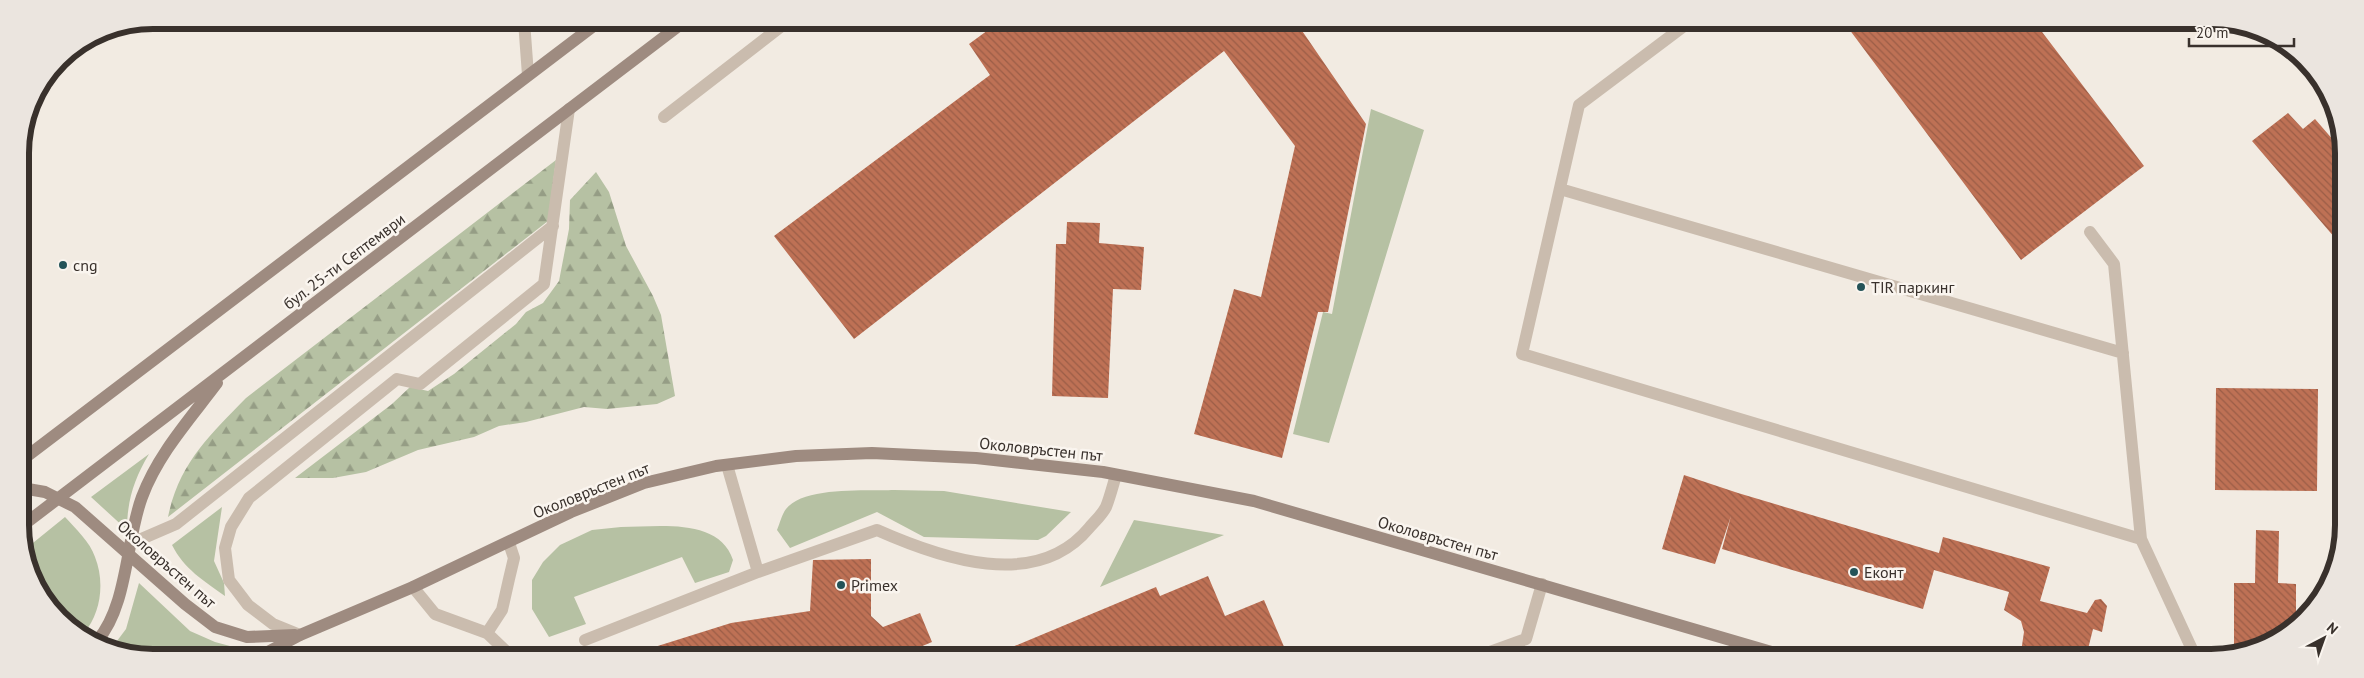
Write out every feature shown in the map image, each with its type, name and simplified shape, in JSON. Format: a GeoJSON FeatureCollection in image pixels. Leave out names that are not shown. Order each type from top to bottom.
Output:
{"type":"FeatureCollection","features":[{"type":"Feature","properties":{"kind":"main road"},"geometry":{"type":"LineString","coordinates":[[29,455],[590,29]]}},
{"type":"Feature","properties":{"kind":"main road","name":"бул. 25-ти Септември"},"geometry":{"type":"LineString","coordinates":[[29,521],[675,29]]}},
{"type":"Feature","properties":{"kind":"main road"},"geometry":{"type":"LineString","coordinates":[[99,637],[115,611],[141,498],[160,457],[228,369]]}},
{"type":"Feature","properties":{"kind":"main road","name":"Околовръстен път"},"geometry":{"type":"LineString","coordinates":[[273,649],[300,635],[414,587],[571,512],[644,484],[727,465],[796,456],[872,453],[976,458],[1116,475],[1254,501],[1542,584],[1752,649]]}},
{"type":"Feature","properties":{"kind":"main road","name":"Околовръстен път"},"geometry":{"type":"LineString","coordinates":[[29,489],[60,497],[82,512],[130,548],[184,604],[215,627],[247,637],[300,635]]}},
{"type":"Feature","properties":{"kind":"lane"},"geometry":{"type":"LineString","coordinates":[[525,29],[528,76]]}},
{"type":"Feature","properties":{"kind":"lane"},"geometry":{"type":"LineString","coordinates":[[664,117],[778,29]]}},
{"type":"Feature","properties":{"kind":"lane"},"geometry":{"type":"LineString","coordinates":[[1680,29],[1579,105],[1522,354],[2141,539]]}},
{"type":"Feature","properties":{"kind":"lane"},"geometry":{"type":"LineString","coordinates":[[300,635],[273,624],[248,605],[229,580],[225,548],[231,527],[249,498],[397,379],[420,384],[544,284],[569,110]]}},
{"type":"Feature","properties":{"kind":"lane"},"geometry":{"type":"LineString","coordinates":[[1560,189],[2123,353]]}},
{"type":"Feature","properties":{"kind":"lane"},"geometry":{"type":"LineString","coordinates":[[130,548],[176,524],[553,226]]}},
{"type":"Feature","properties":{"kind":"lane"},"geometry":{"type":"LineString","coordinates":[[2090,232],[2114,264],[2141,539],[2192,649]]}},
{"type":"Feature","properties":{"kind":"lane"},"geometry":{"type":"LineString","coordinates":[[727,465],[758,572]]}},
{"type":"Feature","properties":{"kind":"lane"},"geometry":{"type":"LineString","coordinates":[[585,640],[758,572],[877,530],[919,549],[968,561],[1010,566],[1041,560],[1063,551],[1083,535],[1105,509],[1116,475]]}},
{"type":"Feature","properties":{"kind":"lane"},"geometry":{"type":"LineString","coordinates":[[487,633],[502,610],[514,558],[509,543]]}},
{"type":"Feature","properties":{"kind":"lane"},"geometry":{"type":"LineString","coordinates":[[1497,649],[1526,638],[1542,584]]}},
{"type":"Feature","properties":{"kind":"lane"},"geometry":{"type":"LineString","coordinates":[[414,587],[435,614],[487,633],[504,649]]}},
{"type":"Feature","properties":{"kind":"green space"},"geometry":{"type":"Polygon","coordinates":[[[2299,66],[2314,84],[2318,92],[2299,66]]]}},
{"type":"Feature","properties":{"kind":"green space"},"geometry":{"type":"Polygon","coordinates":[[[1371,109],[1424,130],[1329,443],[1293,434],[1323,312],[1332,314],[1371,109]]]}},
{"type":"Feature","properties":{"kind":"green space"},"geometry":{"type":"Polygon","coordinates":[[[556,160],[548,221],[168,517],[173,498],[188,465],[208,438],[246,398],[556,160]]]}},
{"type":"Feature","properties":{"kind":"green space"},"geometry":{"type":"Polygon","coordinates":[[[596,172],[609,192],[626,246],[661,315],[675,396],[657,404],[607,409],[584,407],[526,422],[499,426],[474,437],[418,450],[366,472],[333,478],[295,478],[392,404],[410,387],[428,391],[454,374],[516,324],[526,312],[543,303],[559,281],[569,229],[570,200],[596,172]]]}},
{"type":"Feature","properties":{"kind":"green space"},"geometry":{"type":"Polygon","coordinates":[[[149,454],[132,490],[128,509],[127,530],[91,497],[149,454]]]}},
{"type":"Feature","properties":{"kind":"green space"},"geometry":{"type":"Polygon","coordinates":[[[837,491],[944,491],[1071,512],[1046,536],[1038,540],[924,537],[877,512],[790,548],[777,530],[786,509],[794,502],[806,496],[837,491]]]}},
{"type":"Feature","properties":{"kind":"green space"},"geometry":{"type":"Polygon","coordinates":[[[222,507],[214,561],[224,583],[225,596],[189,568],[172,545],[222,507]]]}},
{"type":"Feature","properties":{"kind":"green space"},"geometry":{"type":"Polygon","coordinates":[[[65,517],[90,546],[100,577],[100,597],[98,607],[86,630],[77,624],[54,601],[35,565],[30,545],[65,517]]]}},
{"type":"Feature","properties":{"kind":"green space"},"geometry":{"type":"Polygon","coordinates":[[[1134,520],[1224,535],[1100,587],[1134,520]]]}},
{"type":"Feature","properties":{"kind":"green space"},"geometry":{"type":"Polygon","coordinates":[[[669,526],[701,531],[715,537],[726,546],[733,560],[729,572],[695,583],[682,557],[574,597],[586,624],[549,637],[532,609],[532,580],[543,562],[560,545],[592,530],[669,526]]]}},
{"type":"Feature","properties":{"kind":"green space"},"geometry":{"type":"Polygon","coordinates":[[[139,583],[190,631],[215,642],[241,649],[153,649],[115,643],[126,629],[139,583]]]}},
{"type":"Feature","properties":{"kind":"building"},"geometry":{"type":"Polygon","coordinates":[[[989,29],[1301,29],[1366,124],[1328,312],[1318,312],[1282,458],[1194,434],[1234,289],[1261,297],[1295,146],[1224,51],[854,339],[774,236],[990,75],[969,44],[989,29]]]}},
{"type":"Feature","properties":{"kind":"building"},"geometry":{"type":"Polygon","coordinates":[[[1849,29],[2040,29],[2144,166],[2021,260],[1849,29]]]}},
{"type":"Feature","properties":{"kind":"building"},"geometry":{"type":"Polygon","coordinates":[[[2288,113],[2303,129],[2315,119],[2334,141],[2335,238],[2252,141],[2288,113]]]}},
{"type":"Feature","properties":{"kind":"building"},"geometry":{"type":"Polygon","coordinates":[[[1067,222],[1100,223],[1099,243],[1144,247],[1141,290],[1113,289],[1108,398],[1052,396],[1056,244],[1066,244],[1067,222]]]}},
{"type":"Feature","properties":{"kind":"building"},"geometry":{"type":"Polygon","coordinates":[[[2216,388],[2318,389],[2317,491],[2215,490],[2216,388]]]}},
{"type":"Feature","properties":{"kind":"building"},"geometry":{"type":"Polygon","coordinates":[[[1684,475],[1939,553],[1943,537],[2050,567],[2040,601],[2087,613],[2095,600],[2101,599],[2107,606],[2102,632],[2093,629],[2088,649],[2021,649],[2024,632],[2021,621],[2004,610],[2009,592],[1934,570],[1923,609],[1722,549],[1731,516],[1715,564],[1662,549],[1684,475]]]}},
{"type":"Feature","properties":{"kind":"building"},"geometry":{"type":"Polygon","coordinates":[[[2256,530],[2279,531],[2278,583],[2296,584],[2296,615],[2273,633],[2251,643],[2234,647],[2234,583],[2255,583],[2256,530]]]}},
{"type":"Feature","properties":{"kind":"building","name":"Primex"},"geometry":{"type":"Polygon","coordinates":[[[871,559],[871,616],[883,627],[920,613],[932,642],[915,649],[648,649],[731,623],[810,611],[813,560],[871,559]]]}},
{"type":"Feature","properties":{"kind":"building"},"geometry":{"type":"Polygon","coordinates":[[[1208,576],[1225,616],[1264,600],[1285,649],[1007,649],[1156,587],[1160,596],[1208,576]]]}},
{"type":"Feature","properties":{"kind":"place","name":"cng"},"geometry":{"type":"Point","coordinates":[63,265]}},
{"type":"Feature","properties":{"kind":"place","name":"TIR паркинг"},"geometry":{"type":"Point","coordinates":[1861,287]}},
{"type":"Feature","properties":{"kind":"place","name":"Еконт"},"geometry":{"type":"Point","coordinates":[1854,572]}},
{"type":"Feature","properties":{"kind":"place","name":"Primex"},"geometry":{"type":"Point","coordinates":[841,585]}}]}
